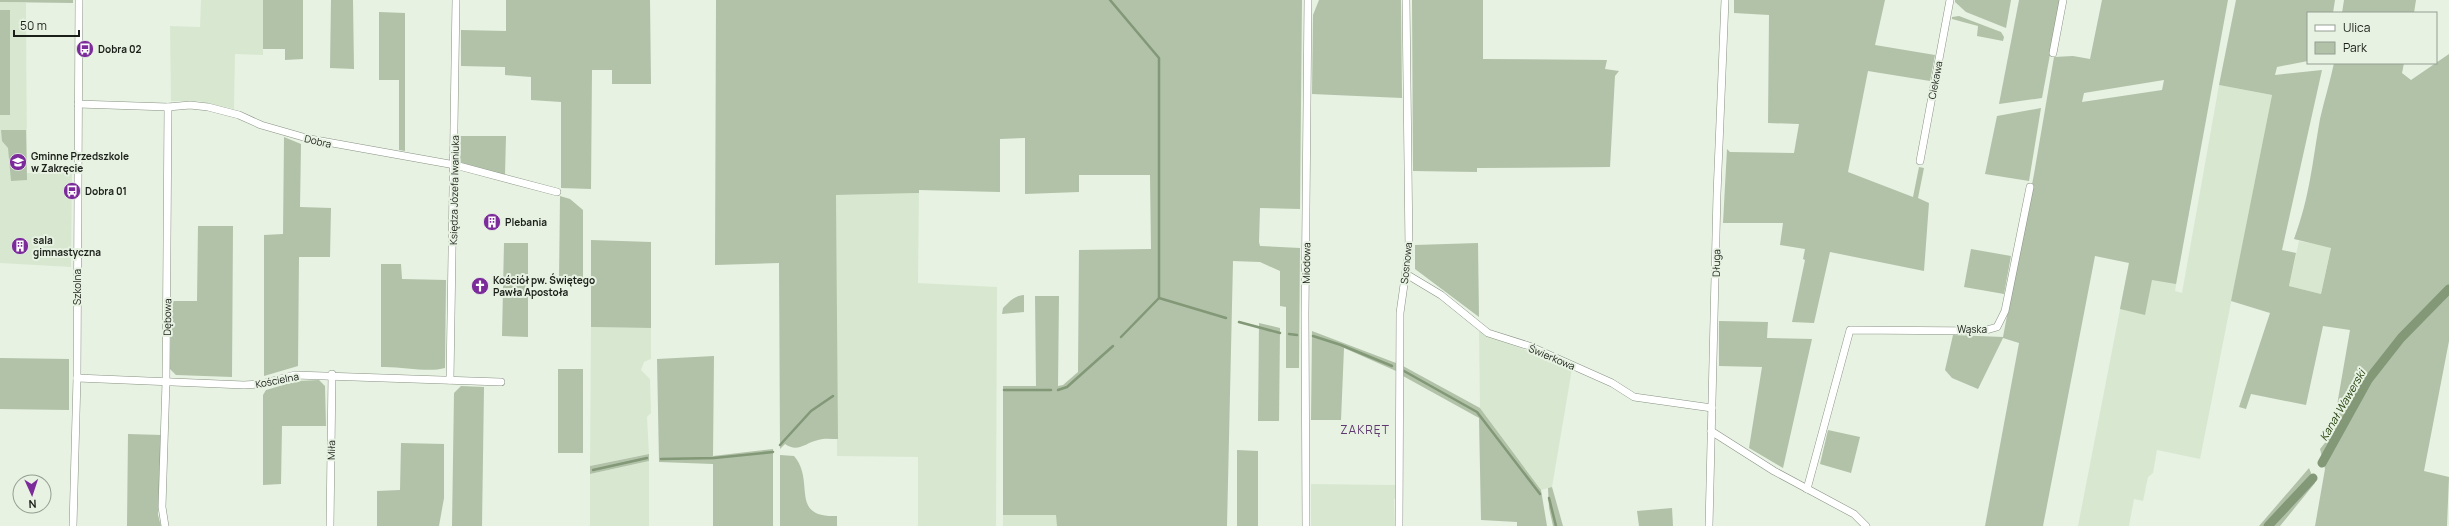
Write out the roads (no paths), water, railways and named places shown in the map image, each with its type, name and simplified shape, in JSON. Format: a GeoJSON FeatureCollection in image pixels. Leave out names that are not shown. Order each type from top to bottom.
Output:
{"type":"FeatureCollection","features":[{"type":"Feature","properties":{"kind":"street","name":"Szkolna"},"geometry":{"type":"LineString","coordinates":[[73,526],[77,378],[78,0]]}},
{"type":"Feature","properties":{"kind":"street","name":"Księdza Józefa Iwaniuka"},"geometry":{"type":"LineString","coordinates":[[450,380],[455,165],[456,0]]}},
{"type":"Feature","properties":{"kind":"street","name":"Miodowa"},"geometry":{"type":"LineString","coordinates":[[1306,526],[1305,314],[1308,0]]}},
{"type":"Feature","properties":{"kind":"street","name":"Sosnowa"},"geometry":{"type":"LineString","coordinates":[[1399,526],[1400,313],[1408,249],[1406,0]]}},
{"type":"Feature","properties":{"kind":"street","name":"Długa"},"geometry":{"type":"LineString","coordinates":[[1709,526],[1717,194],[1725,0]]}},
{"type":"Feature","properties":{"kind":"street","name":"Ciekawa"},"geometry":{"type":"LineString","coordinates":[[1920,160],[1950,0]]}},
{"type":"Feature","properties":{"kind":"street"},"geometry":{"type":"LineString","coordinates":[[2053,53],[2063,0]]}},
{"type":"Feature","properties":{"kind":"street","name":"Dobra"},"geometry":{"type":"LineString","coordinates":[[78,104],[168,107],[190,105],[208,107],[239,115],[261,125],[310,139],[455,165],[557,192]]}},
{"type":"Feature","properties":{"kind":"street","name":"Dębowa"},"geometry":{"type":"LineString","coordinates":[[165,526],[162,507],[166,382],[168,107]]}},
{"type":"Feature","properties":{"kind":"street","name":"Wąska"},"geometry":{"type":"LineString","coordinates":[[1807,488],[1850,330],[1989,330],[1997,327],[2005,311],[2030,187]]}},
{"type":"Feature","properties":{"kind":"street","name":"Świerkowa"},"geometry":{"type":"LineString","coordinates":[[1406,274],[1441,295],[1488,333],[1536,349],[1612,383],[1634,397],[1712,408]]}},
{"type":"Feature","properties":{"kind":"street","name":"Kościelna"},"geometry":{"type":"LineString","coordinates":[[77,378],[244,385],[261,384],[295,375],[332,374],[501,382]]}},
{"type":"Feature","properties":{"kind":"street","name":"Miła"},"geometry":{"type":"LineString","coordinates":[[330,526],[332,374]]}},
{"type":"Feature","properties":{"kind":"street"},"geometry":{"type":"LineString","coordinates":[[1711,431],[1752,458],[1854,514],[1866,526]]}},
{"type":"Feature","properties":{"kind":"waterway"},"geometry":{"type":"LineString","coordinates":[[1110,0],[1159,58],[1159,298],[1226,318]]}},
{"type":"Feature","properties":{"kind":"waterway","name":"Kanał Wawerski"},"geometry":{"type":"LineString","coordinates":[[2322,463],[2368,380],[2401,338],[2449,289]]}},
{"type":"Feature","properties":{"kind":"waterway"},"geometry":{"type":"LineString","coordinates":[[1121,337],[1159,298]]}},
{"type":"Feature","properties":{"kind":"waterway"},"geometry":{"type":"LineString","coordinates":[[1239,322],[1280,333]]}},
{"type":"Feature","properties":{"kind":"waterway"},"geometry":{"type":"LineString","coordinates":[[1289,334],[1297,335]]}},
{"type":"Feature","properties":{"kind":"waterway"},"geometry":{"type":"LineString","coordinates":[[1313,336],[1341,345],[1392,366]]}},
{"type":"Feature","properties":{"kind":"waterway"},"geometry":{"type":"LineString","coordinates":[[1058,390],[1067,387],[1113,346]]}},
{"type":"Feature","properties":{"kind":"waterway"},"geometry":{"type":"LineString","coordinates":[[1404,371],[1477,412],[1540,494]]}},
{"type":"Feature","properties":{"kind":"waterway"},"geometry":{"type":"LineString","coordinates":[[1004,390],[1051,390]]}},
{"type":"Feature","properties":{"kind":"waterway"},"geometry":{"type":"LineString","coordinates":[[780,445],[811,411],[833,396]]}},
{"type":"Feature","properties":{"kind":"waterway"},"geometry":{"type":"LineString","coordinates":[[661,459],[714,458],[773,452]]}},
{"type":"Feature","properties":{"kind":"waterway"},"geometry":{"type":"LineString","coordinates":[[593,470],[647,458]]}},
{"type":"Feature","properties":{"kind":"waterway","name":"Kanał Wawerski"},"geometry":{"type":"LineString","coordinates":[[2268,526],[2313,478]]}},
{"type":"Feature","properties":{"kind":"waterway"},"geometry":{"type":"LineString","coordinates":[[1549,498],[1556,526]]}},
{"type":"Feature","properties":{"kind":"place","name":"Dobra 02"},"geometry":{"type":"Point","coordinates":[85,49]}},
{"type":"Feature","properties":{"kind":"place","name":"Gminne Przedszkole w Zakręcie"},"geometry":{"type":"Point","coordinates":[18,162]}},
{"type":"Feature","properties":{"kind":"place","name":"Dobra 01"},"geometry":{"type":"Point","coordinates":[72,191]}},
{"type":"Feature","properties":{"kind":"place","name":"Plebania"},"geometry":{"type":"Point","coordinates":[492,222]}},
{"type":"Feature","properties":{"kind":"place","name":"sala gimnastyczna"},"geometry":{"type":"Point","coordinates":[20,246]}},
{"type":"Feature","properties":{"kind":"place","name":"Kościół pw. Świętego Pawła Apostoła"},"geometry":{"type":"Point","coordinates":[480,286]}},
{"type":"Feature","properties":{"kind":"district","name":"ZAKRĘT"},"geometry":{"type":"Point","coordinates":[1365,429]}}]}
